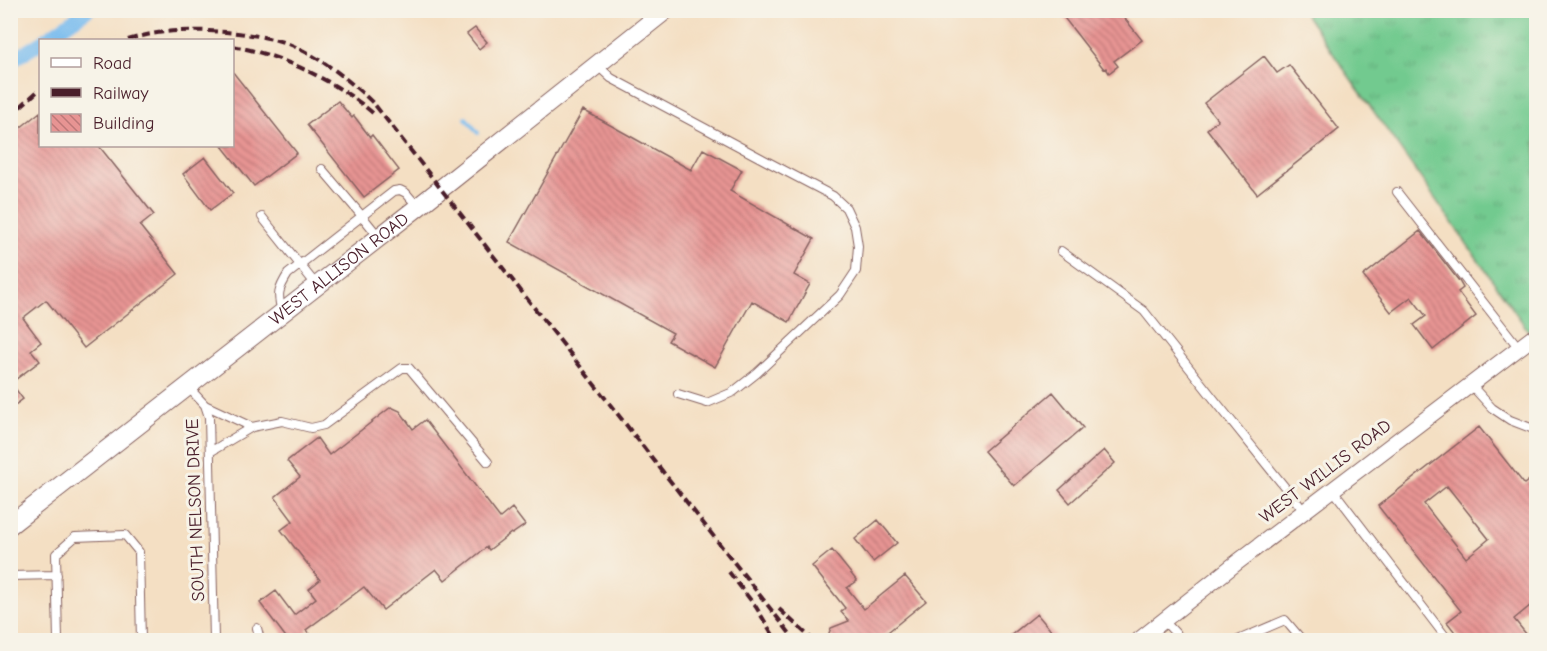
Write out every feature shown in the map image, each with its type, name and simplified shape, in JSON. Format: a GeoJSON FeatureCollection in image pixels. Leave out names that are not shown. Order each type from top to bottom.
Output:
{"type":"FeatureCollection","features":[{"type":"Feature","properties":{"kind":"street","name":"WEST ALLISON ROAD"},"geometry":{"type":"LineString","coordinates":[[10,525],[418,207],[666,10]]}},
{"type":"Feature","properties":{"kind":"street","name":"WEST WILLIS ROAD"},"geometry":{"type":"LineString","coordinates":[[1139,640],[1536,335]]}},
{"type":"Feature","properties":{"kind":"lane"},"geometry":{"type":"LineString","coordinates":[[597,65],[611,78],[833,196],[846,208],[855,227],[858,246],[856,271],[840,295],[757,374],[734,393],[707,403],[678,394]]}},
{"type":"Feature","properties":{"kind":"lane"},"geometry":{"type":"LineString","coordinates":[[322,169],[379,237]]}},
{"type":"Feature","properties":{"kind":"lane"},"geometry":{"type":"LineString","coordinates":[[282,313],[278,295],[288,274],[394,191],[400,190],[406,193],[418,207]]}},
{"type":"Feature","properties":{"kind":"lane"},"geometry":{"type":"LineString","coordinates":[[1397,192],[1519,348]]}},
{"type":"Feature","properties":{"kind":"lane"},"geometry":{"type":"LineString","coordinates":[[262,216],[317,286]]}},
{"type":"Feature","properties":{"kind":"lane"},"geometry":{"type":"LineString","coordinates":[[1062,251],[1144,311],[1304,511]]}},
{"type":"Feature","properties":{"kind":"lane"},"geometry":{"type":"LineString","coordinates":[[210,452],[252,427],[282,421],[310,428],[324,425],[402,368],[409,368],[488,462]]}},
{"type":"Feature","properties":{"kind":"lane"},"geometry":{"type":"LineString","coordinates":[[1471,385],[1492,408],[1510,420],[1536,430]]}},
{"type":"Feature","properties":{"kind":"lane","name":"SOUTH NELSON DRIVE"},"geometry":{"type":"LineString","coordinates":[[188,387],[205,405],[209,417],[214,640]]}},
{"type":"Feature","properties":{"kind":"lane"},"geometry":{"type":"LineString","coordinates":[[205,405],[252,427]]}},
{"type":"Feature","properties":{"kind":"lane"},"geometry":{"type":"LineString","coordinates":[[1333,490],[1448,640]]}},
{"type":"Feature","properties":{"kind":"lane"},"geometry":{"type":"LineString","coordinates":[[58,640],[56,554],[75,537],[125,535],[139,552],[141,640]]}},
{"type":"Feature","properties":{"kind":"lane"},"geometry":{"type":"LineString","coordinates":[[10,576],[57,575]]}},
{"type":"Feature","properties":{"kind":"lane"},"geometry":{"type":"LineString","coordinates":[[1238,640],[1285,620],[1302,640]]}},
{"type":"Feature","properties":{"kind":"lane"},"geometry":{"type":"LineString","coordinates":[[1164,621],[1182,640]]}},
{"type":"Feature","properties":{"kind":"lane"},"geometry":{"type":"LineString","coordinates":[[257,628],[260,640]]}},
{"type":"Feature","properties":{"kind":"green space"},"geometry":{"type":"Polygon","coordinates":[[[1303,11],[1536,11],[1536,342],[1303,11]]]}},
{"type":"Feature","properties":{"kind":"building"},"geometry":{"type":"Polygon","coordinates":[[[1058,10],[1118,10],[1142,40],[1114,61],[1118,66],[1109,73],[1058,10]]]}},
{"type":"Feature","properties":{"kind":"building"},"geometry":{"type":"Polygon","coordinates":[[[475,28],[487,42],[479,49],[467,34],[475,28]]]}},
{"type":"Feature","properties":{"kind":"building"},"geometry":{"type":"Polygon","coordinates":[[[1264,56],[1277,73],[1289,65],[1339,129],[1257,194],[1207,129],[1218,120],[1204,103],[1264,56]]]}},
{"type":"Feature","properties":{"kind":"building"},"geometry":{"type":"Polygon","coordinates":[[[234,74],[297,153],[254,186],[223,147],[234,147],[234,74]]]}},
{"type":"Feature","properties":{"kind":"building"},"geometry":{"type":"Polygon","coordinates":[[[338,101],[352,118],[354,116],[370,137],[372,135],[399,170],[364,197],[307,125],[338,101]]]}},
{"type":"Feature","properties":{"kind":"building"},"geometry":{"type":"Polygon","coordinates":[[[583,110],[691,170],[703,149],[742,170],[730,191],[814,239],[794,275],[810,284],[789,322],[752,301],[715,367],[668,341],[673,333],[509,242],[583,110]]]}},
{"type":"Feature","properties":{"kind":"building"},"geometry":{"type":"Polygon","coordinates":[[[39,113],[39,147],[100,147],[154,215],[140,226],[178,274],[84,348],[46,300],[23,318],[41,342],[31,350],[40,361],[11,383],[23,399],[15,405],[10,400],[10,136],[39,113]]]}},
{"type":"Feature","properties":{"kind":"building"},"geometry":{"type":"Polygon","coordinates":[[[205,157],[233,193],[210,210],[183,174],[205,157]]]}},
{"type":"Feature","properties":{"kind":"building"},"geometry":{"type":"Polygon","coordinates":[[[1420,231],[1459,281],[1463,288],[1458,292],[1476,316],[1433,350],[1414,325],[1426,316],[1411,297],[1391,312],[1363,276],[1420,231]]]}},
{"type":"Feature","properties":{"kind":"building"},"geometry":{"type":"Polygon","coordinates":[[[1053,392],[1083,428],[1014,486],[984,451],[1053,392]]]}},
{"type":"Feature","properties":{"kind":"building"},"geometry":{"type":"Polygon","coordinates":[[[391,407],[400,411],[413,429],[425,420],[500,518],[512,508],[525,525],[489,550],[487,547],[445,580],[436,569],[383,610],[364,587],[306,630],[314,640],[288,640],[260,603],[276,591],[294,615],[316,598],[309,589],[320,580],[281,530],[293,521],[275,497],[300,477],[287,461],[317,438],[329,455],[391,407]]]}},
{"type":"Feature","properties":{"kind":"building"},"geometry":{"type":"Polygon","coordinates":[[[1479,427],[1524,484],[1536,475],[1536,601],[1514,619],[1531,640],[1461,640],[1447,622],[1461,611],[1378,506],[1479,427]],[[1447,486],[1424,504],[1466,558],[1489,539],[1447,486]]]}},
{"type":"Feature","properties":{"kind":"building"},"geometry":{"type":"Polygon","coordinates":[[[1104,450],[1115,463],[1070,503],[1059,490],[1104,450]]]}},
{"type":"Feature","properties":{"kind":"building"},"geometry":{"type":"Polygon","coordinates":[[[878,520],[897,543],[873,562],[855,539],[878,520]]]}},
{"type":"Feature","properties":{"kind":"building"},"geometry":{"type":"Polygon","coordinates":[[[832,550],[857,581],[847,588],[864,609],[905,576],[926,601],[878,640],[832,640],[829,633],[831,628],[849,621],[841,612],[845,608],[812,566],[832,550]]]}},
{"type":"Feature","properties":{"kind":"building"},"geometry":{"type":"Polygon","coordinates":[[[1037,614],[1059,640],[1005,640],[1037,614]]]}},
{"type":"Feature","properties":{"kind":"waterway"},"geometry":{"type":"LineString","coordinates":[[45,39],[88,10]]}},
{"type":"Feature","properties":{"kind":"waterway"},"geometry":{"type":"LineString","coordinates":[[10,62],[39,44]]}},
{"type":"Feature","properties":{"kind":"waterway"},"geometry":{"type":"LineString","coordinates":[[466,118],[478,133]]}},
{"type":"Feature","properties":{"kind":"railway"},"geometry":{"type":"LineString","coordinates":[[131,39],[158,33],[188,31],[233,33],[272,39],[300,49],[328,65],[365,95],[795,640]]}},
{"type":"Feature","properties":{"kind":"railway"},"geometry":{"type":"LineString","coordinates":[[234,46],[270,56],[326,80],[374,114]]}},
{"type":"Feature","properties":{"kind":"railway"},"geometry":{"type":"LineString","coordinates":[[10,116],[39,90]]}},
{"type":"Feature","properties":{"kind":"railway"},"geometry":{"type":"LineString","coordinates":[[729,572],[756,607],[776,640]]}},
{"type":"Feature","properties":{"kind":"railway"},"geometry":{"type":"LineString","coordinates":[[779,609],[813,640]]}}]}
